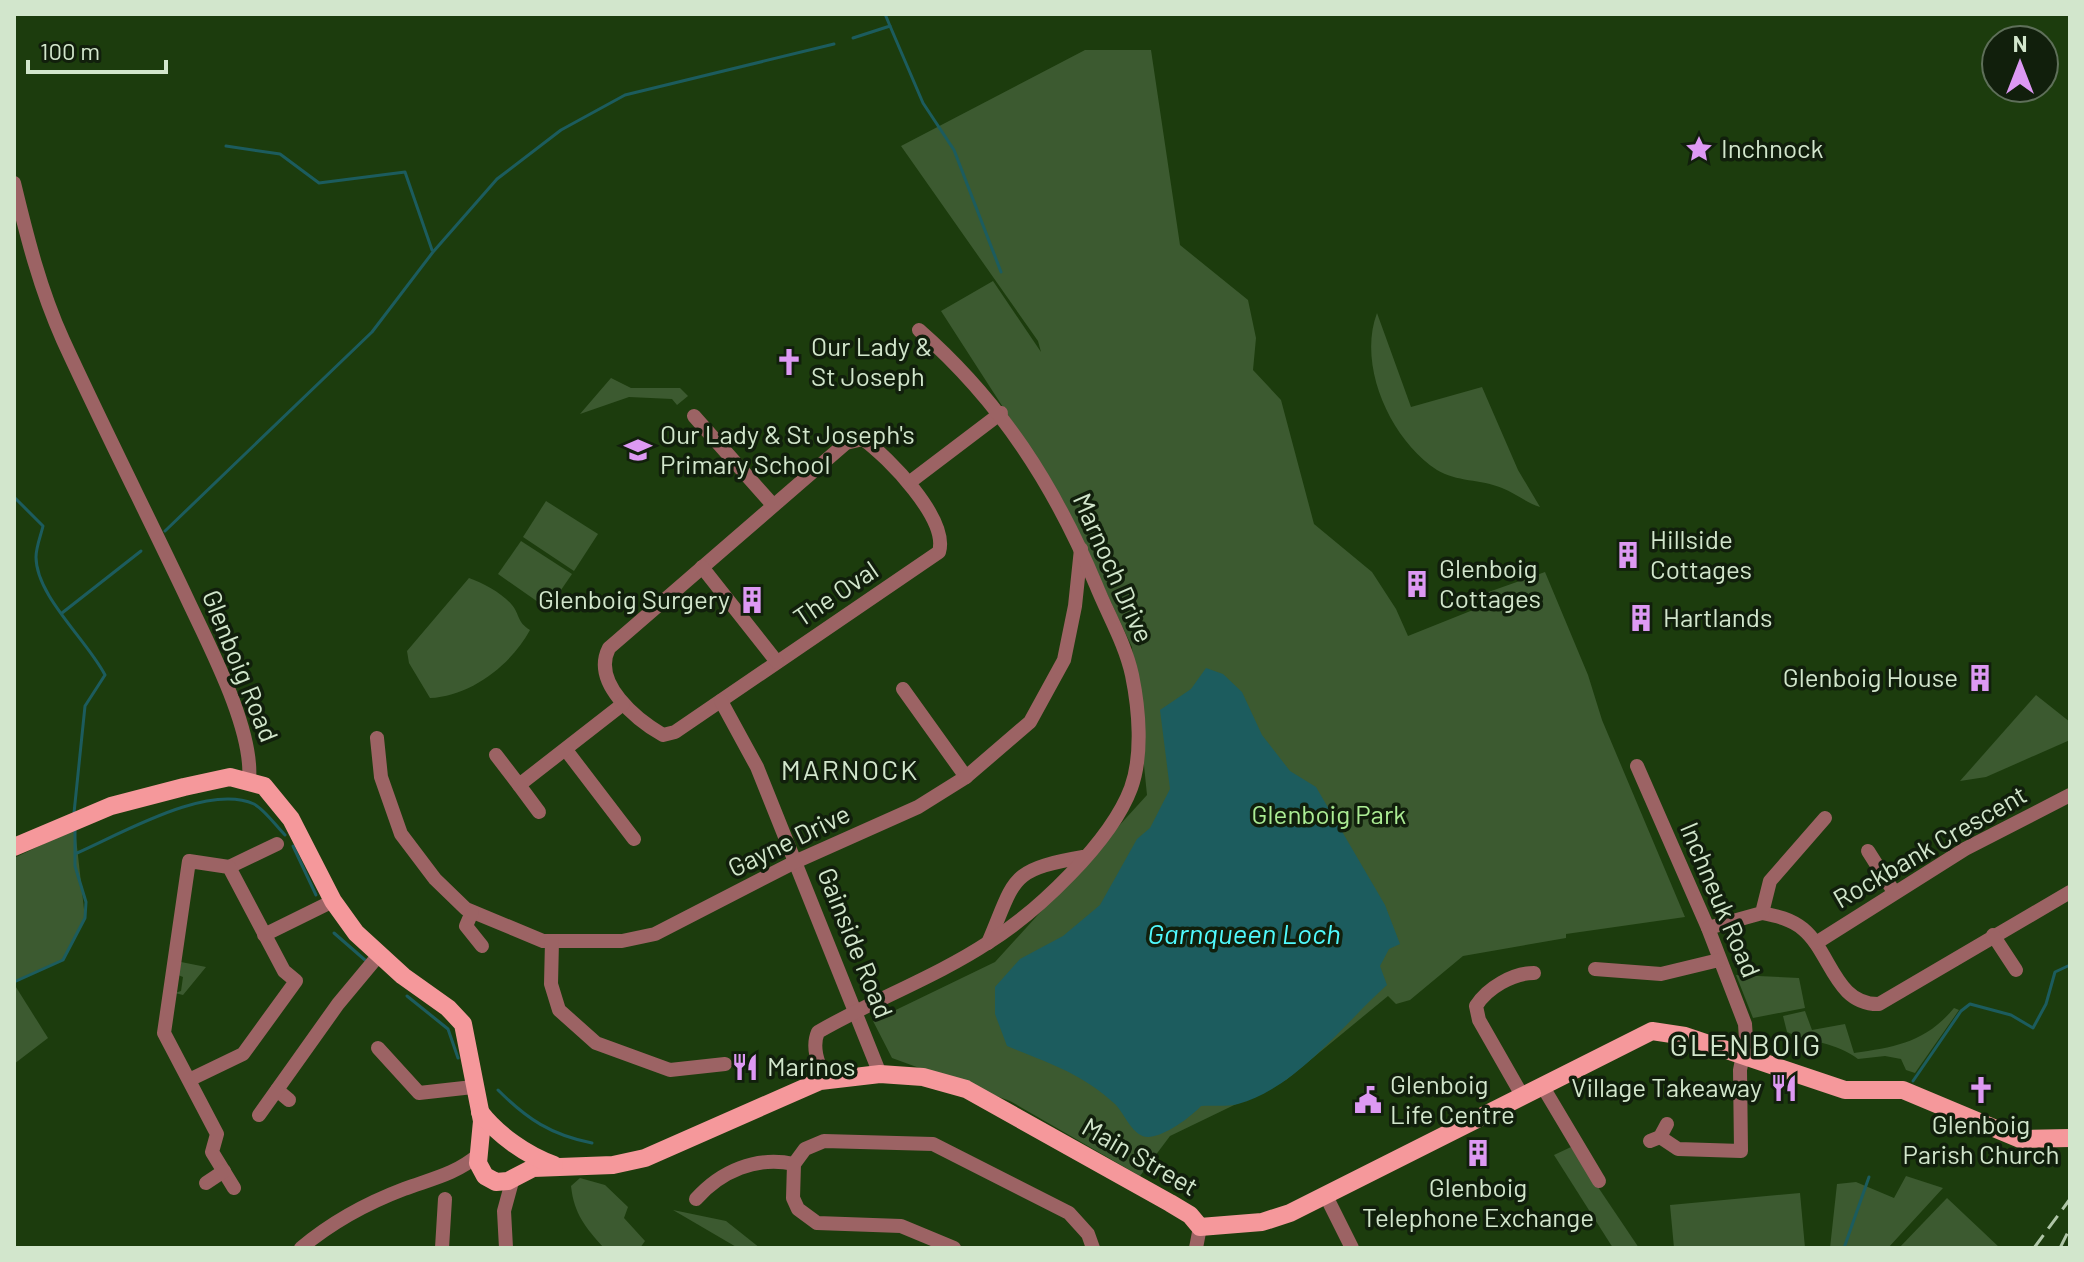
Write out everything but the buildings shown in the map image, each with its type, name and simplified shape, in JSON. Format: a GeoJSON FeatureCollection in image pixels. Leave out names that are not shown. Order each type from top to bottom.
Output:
{"type":"FeatureCollection","features":[{"type":"Feature","properties":{"kind":"main road"},"geometry":{"type":"LineString","coordinates":[[14,847],[55,827],[136,798],[230,777],[249,780]]}},
{"type":"Feature","properties":{"kind":"main road","name":"Glenboig Road"},"geometry":{"type":"LineString","coordinates":[[249,780],[272,793],[291,819],[333,901],[356,933],[378,956],[458,1016],[469,1045],[473,1087],[480,1112],[480,1151]]}},
{"type":"Feature","properties":{"kind":"main road","name":"Main Street"},"geometry":{"type":"LineString","coordinates":[[557,1166],[613,1165],[645,1158],[825,1080],[880,1074],[923,1077],[966,1089],[1170,1203],[1190,1215],[1200,1227],[1262,1222],[1326,1196],[1652,1031],[1685,1036],[1845,1090],[1903,1090],[2020,1139],[2070,1138]]}},
{"type":"Feature","properties":{"kind":"main road"},"geometry":{"type":"LineString","coordinates":[[480,1112],[513,1142],[557,1166]]}},
{"type":"Feature","properties":{"kind":"main road"},"geometry":{"type":"LineString","coordinates":[[513,1142],[492,1138],[480,1151],[478,1163],[488,1178],[502,1182],[533,1168],[557,1166]]}},
{"type":"Feature","properties":{"kind":"main road"},"geometry":{"type":"LineString","coordinates":[[513,1142],[523,1162],[515,1177]]}},
{"type":"Feature","properties":{"kind":"street","name":"Glenboig Road"},"geometry":{"type":"LineString","coordinates":[[14,183],[34,264],[62,337],[218,666],[251,762],[249,780]]}},
{"type":"Feature","properties":{"kind":"street","name":"Marnoch Drive"},"geometry":{"type":"LineString","coordinates":[[825,1080],[817,1057],[815,1040],[818,1032],[987,943],[1039,904],[1083,857],[1118,812],[1131,789],[1137,766],[1132,677],[1081,549],[1032,457],[1001,413],[977,384],[919,330]]}},
{"type":"Feature","properties":{"kind":"street"},"geometry":{"type":"LineString","coordinates":[[910,482],[1001,413]]}},
{"type":"Feature","properties":{"kind":"street"},"geometry":{"type":"LineString","coordinates":[[694,416],[772,504]]}},
{"type":"Feature","properties":{"kind":"street","name":"The Oval"},"geometry":{"type":"LineString","coordinates":[[857,439],[868,443],[910,482],[939,531],[939,552],[675,732],[663,735],[639,720],[623,704],[605,665],[609,648],[846,443],[857,439]]}},
{"type":"Feature","properties":{"kind":"street","name":"Gayne Drive"},"geometry":{"type":"LineString","coordinates":[[377,738],[381,777],[401,834],[453,898],[472,912],[543,941],[622,941],[655,934],[797,861],[918,807],[966,777],[1030,722],[1064,660],[1075,606],[1081,549]]}},
{"type":"Feature","properties":{"kind":"street"},"geometry":{"type":"LineString","coordinates":[[702,567],[777,662]]}},
{"type":"Feature","properties":{"kind":"street"},"geometry":{"type":"LineString","coordinates":[[1075,606],[1088,599],[1103,602]]}},
{"type":"Feature","properties":{"kind":"street"},"geometry":{"type":"LineString","coordinates":[[903,689],[966,777]]}},
{"type":"Feature","properties":{"kind":"street","name":"Gainside Road"},"geometry":{"type":"LineString","coordinates":[[721,701],[757,767],[880,1074]]}},
{"type":"Feature","properties":{"kind":"street"},"geometry":{"type":"LineString","coordinates":[[519,785],[623,704]]}},
{"type":"Feature","properties":{"kind":"street"},"geometry":{"type":"LineString","coordinates":[[566,750],[634,839]]}},
{"type":"Feature","properties":{"kind":"street"},"geometry":{"type":"LineString","coordinates":[[496,755],[539,812]]}},
{"type":"Feature","properties":{"kind":"street","name":"Inchneuk Road"},"geometry":{"type":"LineString","coordinates":[[1637,766],[1708,928],[1745,1024],[1741,1151],[1678,1149],[1659,1134]]}},
{"type":"Feature","properties":{"kind":"street","name":"Rockbank Crescent"},"geometry":{"type":"LineString","coordinates":[[1816,943],[1965,849],[2070,795]]}},
{"type":"Feature","properties":{"kind":"street"},"geometry":{"type":"LineString","coordinates":[[1762,913],[1766,887],[1825,818]]}},
{"type":"Feature","properties":{"kind":"street"},"geometry":{"type":"LineString","coordinates":[[234,1188],[212,1152],[217,1134],[164,1033],[177,954],[174,945],[189,861],[229,867],[277,844]]}},
{"type":"Feature","properties":{"kind":"street"},"geometry":{"type":"LineString","coordinates":[[1868,851],[1894,892]]}},
{"type":"Feature","properties":{"kind":"street"},"geometry":{"type":"LineString","coordinates":[[1796,852],[1809,864]]}},
{"type":"Feature","properties":{"kind":"street"},"geometry":{"type":"LineString","coordinates":[[987,943],[1006,893],[1019,877],[1050,862],[1083,857]]}},
{"type":"Feature","properties":{"kind":"street"},"geometry":{"type":"LineString","coordinates":[[189,1080],[243,1054],[296,981],[284,971],[229,867]]}},
{"type":"Feature","properties":{"kind":"street"},"geometry":{"type":"LineString","coordinates":[[1708,928],[1762,913],[1796,923],[1816,943],[1844,990],[1868,1004],[1888,1000],[2070,892]]}},
{"type":"Feature","properties":{"kind":"street"},"geometry":{"type":"LineString","coordinates":[[264,935],[333,901]]}},
{"type":"Feature","properties":{"kind":"street"},"geometry":{"type":"LineString","coordinates":[[472,912],[466,926],[482,946]]}},
{"type":"Feature","properties":{"kind":"street"},"geometry":{"type":"LineString","coordinates":[[1993,935],[2016,970]]}},
{"type":"Feature","properties":{"kind":"street"},"geometry":{"type":"LineString","coordinates":[[552,941],[551,984],[559,1010],[596,1043],[670,1070],[725,1064]]}},
{"type":"Feature","properties":{"kind":"street"},"geometry":{"type":"LineString","coordinates":[[259,1115],[338,1004],[378,956]]}},
{"type":"Feature","properties":{"kind":"street"},"geometry":{"type":"LineString","coordinates":[[1595,969],[1661,974],[1719,960]]}},
{"type":"Feature","properties":{"kind":"street"},"geometry":{"type":"LineString","coordinates":[[1523,1097],[1479,1020],[1476,1006],[1481,997],[1518,973],[1534,973]]}},
{"type":"Feature","properties":{"kind":"street"},"geometry":{"type":"LineString","coordinates":[[378,1048],[419,1093],[473,1087]]}},
{"type":"Feature","properties":{"kind":"street"},"geometry":{"type":"LineString","coordinates":[[1543,1087],[1599,1181]]}},
{"type":"Feature","properties":{"kind":"street"},"geometry":{"type":"LineString","coordinates":[[277,1090],[289,1100]]}},
{"type":"Feature","properties":{"kind":"street"},"geometry":{"type":"LineString","coordinates":[[954,1248],[901,1226],[817,1223],[798,1209],[793,1198],[794,1164],[805,1149],[824,1141],[933,1144],[1069,1213],[1088,1234],[1091,1247]]}},
{"type":"Feature","properties":{"kind":"street"},"geometry":{"type":"LineString","coordinates":[[301,1248],[326,1229],[376,1200],[446,1175],[480,1151]]}},
{"type":"Feature","properties":{"kind":"street"},"geometry":{"type":"LineString","coordinates":[[696,1199],[712,1182],[759,1161],[794,1164]]}},
{"type":"Feature","properties":{"kind":"street"},"geometry":{"type":"LineString","coordinates":[[206,1183],[224,1171]]}},
{"type":"Feature","properties":{"kind":"street"},"geometry":{"type":"LineString","coordinates":[[446,1175],[488,1178],[504,1211]]}},
{"type":"Feature","properties":{"kind":"street"},"geometry":{"type":"LineString","coordinates":[[506,1248],[504,1211],[515,1177]]}},
{"type":"Feature","properties":{"kind":"street"},"geometry":{"type":"LineString","coordinates":[[1326,1196],[1352,1248]]}},
{"type":"Feature","properties":{"kind":"street"},"geometry":{"type":"LineString","coordinates":[[442,1248],[445,1199]]}},
{"type":"Feature","properties":{"kind":"street"},"geometry":{"type":"LineString","coordinates":[[1196,1248],[1200,1227]]}},
{"type":"Feature","properties":{"kind":"green space","name":"Glenboig Park"},"geometry":{"type":"Polygon","coordinates":[[[1085,50],[1151,50],[1180,245],[1248,300],[1256,338],[1253,370],[1281,400],[1314,524],[1372,572],[1396,609],[1408,636],[1488,604],[1480,595],[1545,572],[1588,675],[1602,720],[1685,917],[1566,934],[1566,938],[1463,956],[1410,1000],[1396,1004],[1388,996],[1286,1080],[1170,1136],[1140,1176],[1010,1101],[892,1058],[873,1021],[995,962],[1147,795],[1132,647],[1064,502],[941,311],[993,281],[1041,352],[1038,341],[901,146],[1085,50]]]}},
{"type":"Feature","properties":{"kind":"green space"},"geometry":{"type":"Polygon","coordinates":[[[1377,313],[1411,407],[1482,387],[1518,470],[1540,507],[1494,485],[1444,474],[1420,457],[1405,440],[1382,400],[1375,378],[1371,356],[1377,313]]]}},
{"type":"Feature","properties":{"kind":"green space"},"geometry":{"type":"Polygon","coordinates":[[[611,378],[631,388],[680,388],[688,396],[677,405],[672,399],[629,397],[580,414],[611,378]]]}},
{"type":"Feature","properties":{"kind":"green space"},"geometry":{"type":"Polygon","coordinates":[[[546,501],[598,534],[574,571],[523,537],[546,501]]]}},
{"type":"Feature","properties":{"kind":"green space"},"geometry":{"type":"Polygon","coordinates":[[[521,541],[572,574],[548,609],[498,574],[521,541]]]}},
{"type":"Feature","properties":{"kind":"green space"},"geometry":{"type":"Polygon","coordinates":[[[469,578],[503,596],[530,630],[501,666],[475,685],[430,698],[409,663],[407,651],[469,578]]]}},
{"type":"Feature","properties":{"kind":"green space"},"geometry":{"type":"Polygon","coordinates":[[[2036,695],[2070,722],[2070,740],[1986,777],[1960,781],[2036,695]]]}},
{"type":"Feature","properties":{"kind":"green space"},"geometry":{"type":"Polygon","coordinates":[[[75,829],[85,918],[63,960],[14,982],[14,858],[75,829]]]}},
{"type":"Feature","properties":{"kind":"green space"},"geometry":{"type":"Polygon","coordinates":[[[181,962],[206,967],[183,995],[175,993],[181,991],[183,977],[178,975],[181,962]]]}},
{"type":"Feature","properties":{"kind":"green space"},"geometry":{"type":"Polygon","coordinates":[[[1736,975],[1799,978],[1805,1008],[1753,1018],[1736,975]]]}},
{"type":"Feature","properties":{"kind":"green space"},"geometry":{"type":"Polygon","coordinates":[[[14,984],[48,1038],[14,1064],[14,984]]]}},
{"type":"Feature","properties":{"kind":"green space"},"geometry":{"type":"Polygon","coordinates":[[[1954,1008],[1959,1010],[1915,1073],[1906,1070],[1901,1059],[1885,1056],[1858,1059],[1841,1049],[1796,1036],[1787,1032],[1783,1016],[1805,1011],[1812,1030],[1845,1024],[1854,1053],[1921,1036],[1954,1008]]]}},
{"type":"Feature","properties":{"kind":"green space"},"geometry":{"type":"Polygon","coordinates":[[[1571,1147],[1639,1248],[1613,1248],[1554,1155],[1571,1147]]]}},
{"type":"Feature","properties":{"kind":"green space"},"geometry":{"type":"Polygon","coordinates":[[[1906,1176],[1943,1188],[1888,1248],[1830,1248],[1837,1184],[1856,1182],[1894,1198],[1906,1176]]]}},
{"type":"Feature","properties":{"kind":"green space"},"geometry":{"type":"Polygon","coordinates":[[[580,1178],[605,1185],[628,1207],[624,1218],[645,1241],[640,1248],[604,1248],[598,1241],[575,1205],[571,1186],[580,1178]]]}},
{"type":"Feature","properties":{"kind":"green space"},"geometry":{"type":"Polygon","coordinates":[[[1800,1193],[1805,1248],[1674,1248],[1670,1205],[1800,1193]]]}},
{"type":"Feature","properties":{"kind":"green space"},"geometry":{"type":"Polygon","coordinates":[[[1947,1198],[2000,1248],[1899,1248],[1947,1198]]]}},
{"type":"Feature","properties":{"kind":"green space"},"geometry":{"type":"Polygon","coordinates":[[[673,1210],[726,1221],[760,1248],[738,1248],[673,1210]]]}},
{"type":"Feature","properties":{"kind":"water","name":"Garnqueen Loch"},"geometry":{"type":"Polygon","coordinates":[[[1206,668],[1223,674],[1242,692],[1262,735],[1290,771],[1316,787],[1385,905],[1400,944],[1389,949],[1380,966],[1387,985],[1300,1069],[1260,1096],[1234,1105],[1201,1106],[1177,1125],[1149,1137],[1138,1134],[1115,1104],[1089,1084],[1007,1046],[995,1014],[995,987],[1020,959],[1063,936],[1100,905],[1137,839],[1150,828],[1170,789],[1160,710],[1191,689],[1206,668]]]}},
{"type":"Feature","properties":{"kind":"waterway"},"geometry":{"type":"LineString","coordinates":[[853,38],[890,26],[885,14]]}},
{"type":"Feature","properties":{"kind":"waterway"},"geometry":{"type":"LineString","coordinates":[[890,26],[923,103],[954,150],[1001,272]]}},
{"type":"Feature","properties":{"kind":"waterway"},"geometry":{"type":"LineString","coordinates":[[165,531],[372,332],[433,252],[497,179],[561,130],[625,95],[834,44]]}},
{"type":"Feature","properties":{"kind":"waterway"},"geometry":{"type":"LineString","coordinates":[[226,146],[280,154],[319,183],[405,172],[432,250]]}},
{"type":"Feature","properties":{"kind":"waterway"},"geometry":{"type":"LineString","coordinates":[[14,497],[43,526],[36,557],[44,587],[105,675],[85,706],[74,813]]}},
{"type":"Feature","properties":{"kind":"waterway"},"geometry":{"type":"LineString","coordinates":[[62,613],[141,551]]}},
{"type":"Feature","properties":{"kind":"waterway"},"geometry":{"type":"LineString","coordinates":[[77,853],[164,814],[213,800],[235,799],[254,804],[285,835]]}},
{"type":"Feature","properties":{"kind":"waterway"},"geometry":{"type":"LineString","coordinates":[[14,982],[63,960],[85,918],[86,902],[75,866],[75,829]]}},
{"type":"Feature","properties":{"kind":"waterway"},"geometry":{"type":"LineString","coordinates":[[293,846],[316,895]]}},
{"type":"Feature","properties":{"kind":"waterway"},"geometry":{"type":"LineString","coordinates":[[334,933],[365,960]]}},
{"type":"Feature","properties":{"kind":"waterway"},"geometry":{"type":"LineString","coordinates":[[1913,1081],[1961,1011],[1970,1004],[2011,1015],[2033,1028],[2046,1004],[2055,972],[2070,965]]}},
{"type":"Feature","properties":{"kind":"waterway"},"geometry":{"type":"LineString","coordinates":[[407,996],[448,1029],[458,1058]]}},
{"type":"Feature","properties":{"kind":"waterway"},"geometry":{"type":"LineString","coordinates":[[498,1090],[540,1124],[592,1143]]}},
{"type":"Feature","properties":{"kind":"waterway"},"geometry":{"type":"LineString","coordinates":[[1844,1248],[1869,1177]]}},
{"type":"Feature","properties":{"kind":"railway"},"geometry":{"type":"LineString","coordinates":[[2034,1248],[2070,1199]]}},
{"type":"Feature","properties":{"kind":"railway"},"geometry":{"type":"LineString","coordinates":[[2060,1248],[2070,1228]]}},
{"type":"Feature","properties":{"kind":"place","name":"Inchnock"},"geometry":{"type":"Point","coordinates":[1699,149]}},
{"type":"Feature","properties":{"kind":"place","name":"Our Lady & St Joseph"},"geometry":{"type":"Point","coordinates":[789,362]}},
{"type":"Feature","properties":{"kind":"place","name":"Our Lady & St Joseph's Primary School"},"geometry":{"type":"Point","coordinates":[638,450]}},
{"type":"Feature","properties":{"kind":"place","name":"Hillside Cottages"},"geometry":{"type":"Point","coordinates":[1628,555]}},
{"type":"Feature","properties":{"kind":"place","name":"Glenboig Cottages"},"geometry":{"type":"Point","coordinates":[1417,584]}},
{"type":"Feature","properties":{"kind":"place","name":"Glenboig Surgery"},"geometry":{"type":"Point","coordinates":[752,600]}},
{"type":"Feature","properties":{"kind":"place","name":"Hartlands"},"geometry":{"type":"Point","coordinates":[1641,618]}},
{"type":"Feature","properties":{"kind":"place","name":"Glenboig House"},"geometry":{"type":"Point","coordinates":[1980,678]}},
{"type":"Feature","properties":{"kind":"place","name":"Marinos"},"geometry":{"type":"Point","coordinates":[745,1067]}},
{"type":"Feature","properties":{"kind":"place","name":"Village Takeaway"},"geometry":{"type":"Point","coordinates":[1784,1088]}},
{"type":"Feature","properties":{"kind":"place","name":"Glenboig Parish Church"},"geometry":{"type":"Point","coordinates":[1981,1090]}},
{"type":"Feature","properties":{"kind":"place","name":"Glenboig Life Centre"},"geometry":{"type":"Point","coordinates":[1368,1100]}},
{"type":"Feature","properties":{"kind":"place","name":"Glenboig Telephone Exchange"},"geometry":{"type":"Point","coordinates":[1478,1153]}},
{"type":"Feature","properties":{"kind":"district","name":"MARNOCK"},"geometry":{"type":"Point","coordinates":[850,770]}},
{"type":"Feature","properties":{"kind":"district","name":"GLENBOIG"},"geometry":{"type":"Point","coordinates":[1746,1046]}}]}
